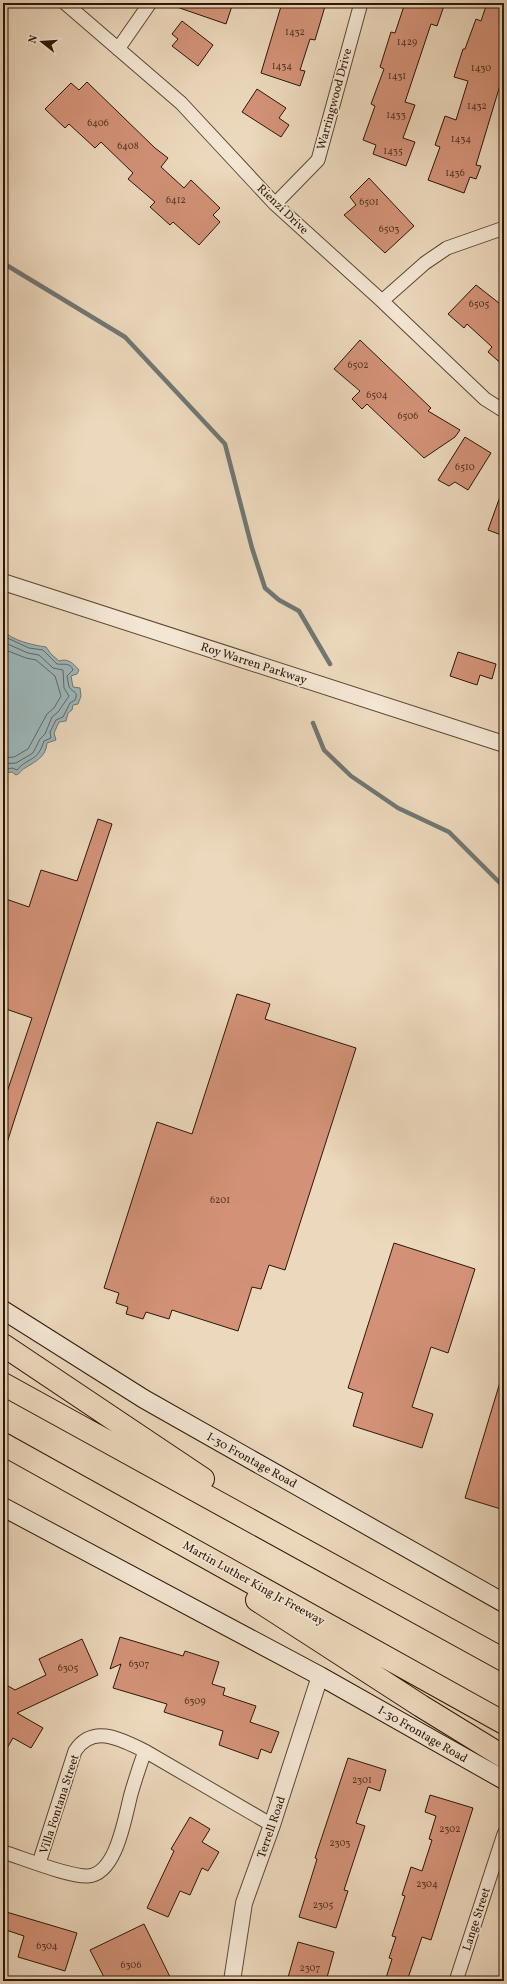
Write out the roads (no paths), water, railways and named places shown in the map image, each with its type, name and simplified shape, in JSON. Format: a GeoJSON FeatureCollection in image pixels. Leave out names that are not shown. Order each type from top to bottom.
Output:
{"type":"FeatureCollection","features":[{"type":"Feature","properties":{"kind":"highway"},"geometry":{"type":"LineString","coordinates":[[3,1345],[330,1564]]}},
{"type":"Feature","properties":{"kind":"highway"},"geometry":{"type":"LineString","coordinates":[[3,1384],[504,1660]]}},
{"type":"Feature","properties":{"kind":"highway","name":"Martin Luther King Jr Freeway"},"geometry":{"type":"LineString","coordinates":[[3,1444],[504,1723]]}},
{"type":"Feature","properties":{"kind":"highway"},"geometry":{"type":"LineString","coordinates":[[95,1495],[504,1758]]}},
{"type":"Feature","properties":{"kind":"main road","name":"I-30 Frontage Road"},"geometry":{"type":"LineString","coordinates":[[3,1310],[144,1399],[504,1603]]}},
{"type":"Feature","properties":{"kind":"main road","name":"I-30 Frontage Road"},"geometry":{"type":"LineString","coordinates":[[4,1509],[320,1676],[504,1780]]}},
{"type":"Feature","properties":{"kind":"street","name":"Rienzi Drive"},"geometry":{"type":"LineString","coordinates":[[65,3],[181,103],[275,204],[382,301],[485,399],[504,411]]}},
{"type":"Feature","properties":{"kind":"street"},"geometry":{"type":"LineString","coordinates":[[118,50],[150,3]]}},
{"type":"Feature","properties":{"kind":"street","name":"Warringwood Drive"},"geometry":{"type":"LineString","coordinates":[[275,204],[318,160],[360,3]]}},
{"type":"Feature","properties":{"kind":"street"},"geometry":{"type":"LineString","coordinates":[[382,301],[425,263],[447,248],[504,228]]}},
{"type":"Feature","properties":{"kind":"street","name":"Roy Warren Parkway"},"geometry":{"type":"LineString","coordinates":[[3,582],[504,744]]}},
{"type":"Feature","properties":{"kind":"street","name":"Terrell Road"},"geometry":{"type":"LineString","coordinates":[[232,1981],[244,1903],[272,1825],[320,1676]]}},
{"type":"Feature","properties":{"kind":"street","name":"Villa Fontana Street"},"geometry":{"type":"LineString","coordinates":[[39,1863],[75,1751],[80,1743],[97,1735],[106,1735],[124,1741],[145,1751],[272,1825]]}},
{"type":"Feature","properties":{"kind":"street","name":"Villa Fontana Street"},"geometry":{"type":"LineString","coordinates":[[3,1852],[71,1874],[87,1876],[95,1874],[104,1868],[117,1847],[131,1792],[145,1751]]}},
{"type":"Feature","properties":{"kind":"street","name":"Lange Street"},"geometry":{"type":"LineString","coordinates":[[456,1981],[504,1834]]}},
{"type":"Feature","properties":{"kind":"water"},"geometry":{"type":"Polygon","coordinates":[[[3,630],[17,640],[46,647],[59,661],[65,660],[72,663],[79,670],[77,674],[71,676],[73,687],[80,688],[81,696],[78,704],[73,705],[72,710],[68,713],[66,721],[59,722],[54,733],[56,740],[47,743],[45,752],[40,758],[18,774],[16,775],[12,772],[5,773],[3,777],[3,630]]]}},
{"type":"Feature","properties":{"kind":"waterway"},"geometry":{"type":"LineString","coordinates":[[3,263],[125,337],[225,444],[252,548],[265,588],[279,600],[299,611],[330,664]]}},
{"type":"Feature","properties":{"kind":"waterway"},"geometry":{"type":"LineString","coordinates":[[313,723],[324,750],[351,776],[398,808],[449,832],[504,887]]}}]}
